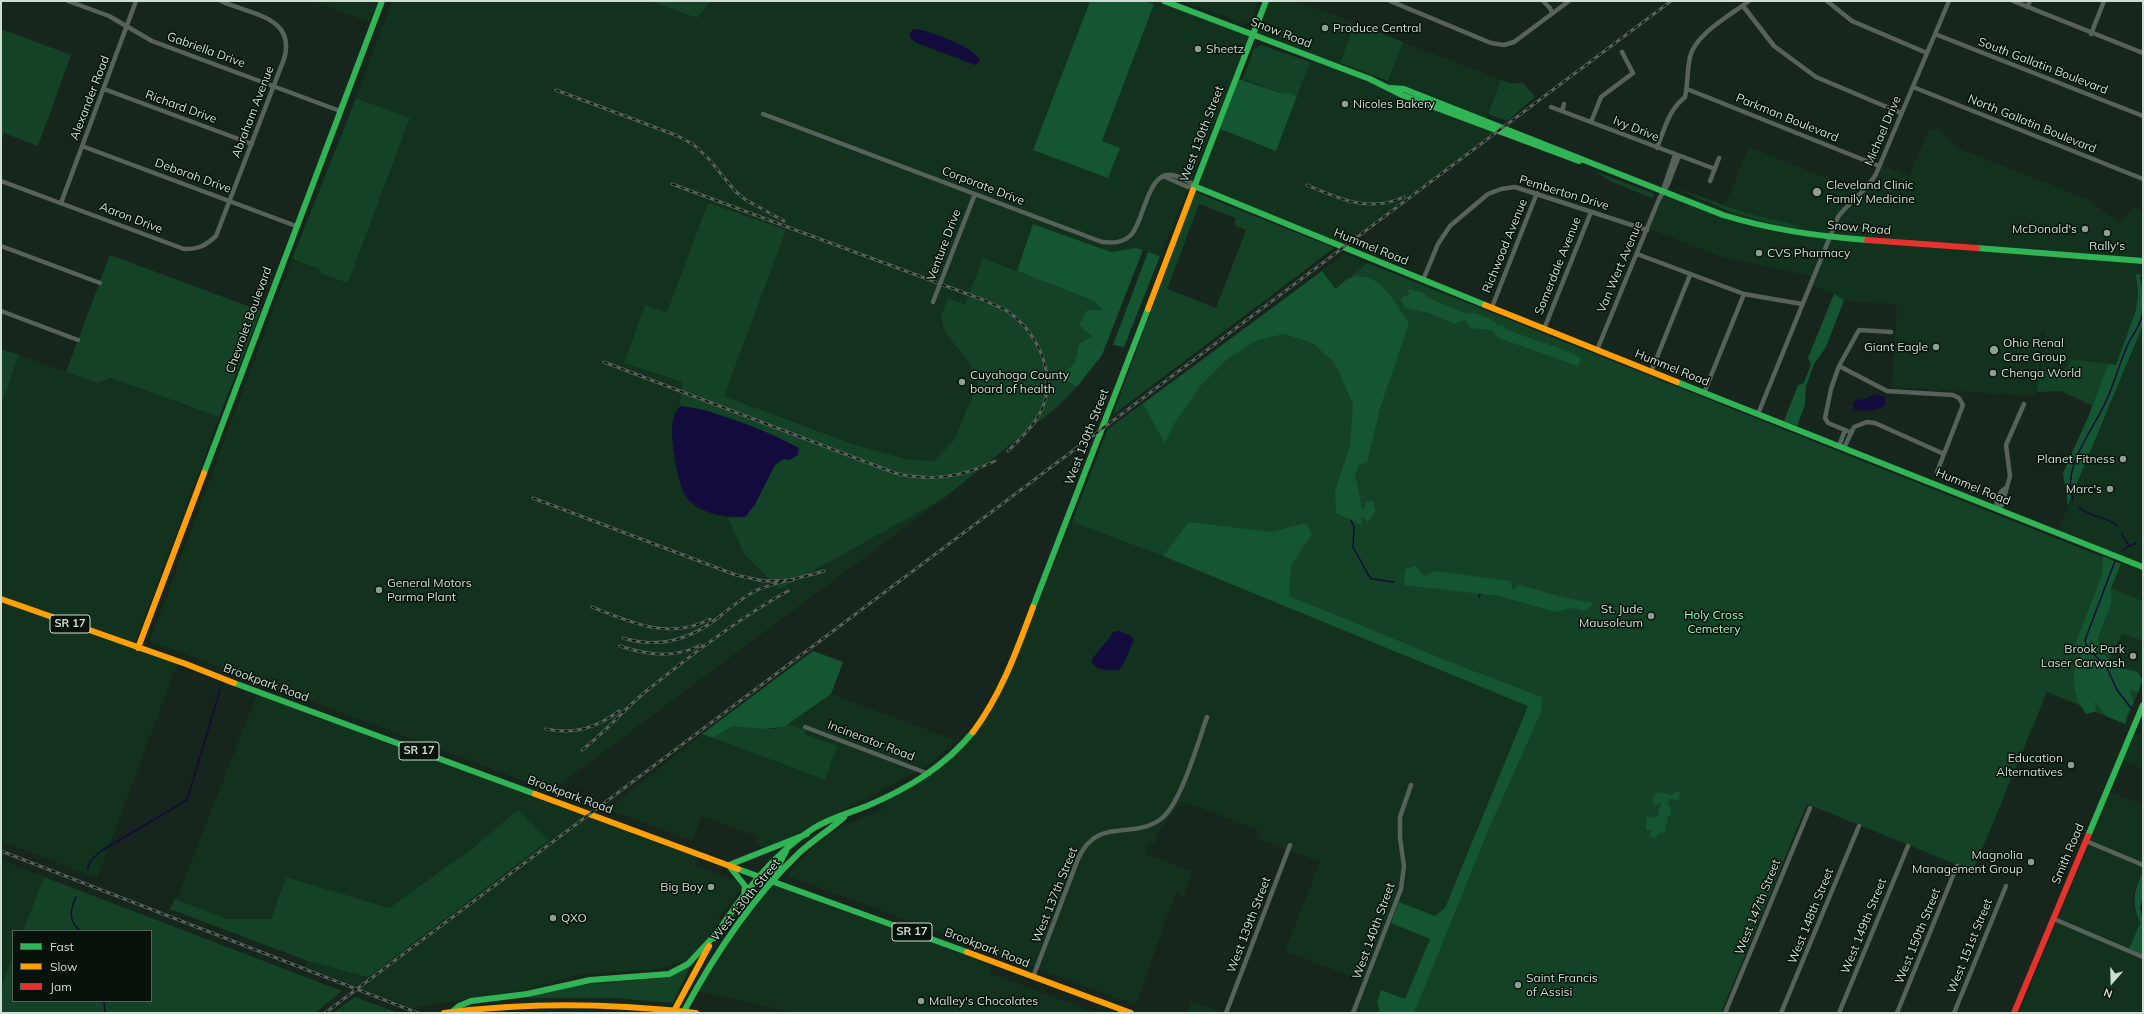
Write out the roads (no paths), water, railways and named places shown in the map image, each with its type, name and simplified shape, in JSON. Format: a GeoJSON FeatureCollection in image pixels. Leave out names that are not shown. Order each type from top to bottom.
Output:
{"type":"FeatureCollection","features":[{"type":"Feature","properties":{"kind":"main road","name":"Chevrolet Boulevard"},"geometry":{"type":"LineString","coordinates":[[138,648],[382,1]]}},
{"type":"Feature","properties":{"kind":"main road","name":"Snow Road"},"geometry":{"type":"LineString","coordinates":[[1164,1],[1391,88],[1404,89],[1554,147],[1585,162],[1723,215],[1763,227],[1830,237],[2143,261]]}},
{"type":"Feature","properties":{"kind":"main road","name":"West 130th Street"},"geometry":{"type":"LineString","coordinates":[[671,1011],[716,934],[760,877],[786,851],[807,834],[829,820],[845,816],[879,801],[929,774],[958,748],[978,725],[1002,688],[1266,1]]}},
{"type":"Feature","properties":{"kind":"main road","name":"Hummel Road"},"geometry":{"type":"LineString","coordinates":[[1194,186],[1651,372],[2143,567]]}},
{"type":"Feature","properties":{"kind":"main road","name":"Brookpark Road"},"geometry":{"type":"LineString","coordinates":[[1,599],[186,664],[254,691],[760,877],[866,914],[1131,1013]]}},
{"type":"Feature","properties":{"kind":"main road","name":"Smith Road"},"geometry":{"type":"LineString","coordinates":[[2014,1013],[2142,707]]}},
{"type":"Feature","properties":{"kind":"main road","name":"West 130th Street"},"geometry":{"type":"LineString","coordinates":[[689,1013],[724,942],[737,925],[799,853],[845,816]]}},
{"type":"Feature","properties":{"kind":"main road"},"geometry":{"type":"LineString","coordinates":[[744,897],[745,886],[729,865],[807,834]]}},
{"type":"Feature","properties":{"kind":"main road"},"geometry":{"type":"LineString","coordinates":[[794,845],[799,853]]}},
{"type":"Feature","properties":{"kind":"main road"},"geometry":{"type":"LineString","coordinates":[[774,882],[777,868],[786,851]]}},
{"type":"Feature","properties":{"kind":"main road"},"geometry":{"type":"LineString","coordinates":[[729,917],[737,925]]}},
{"type":"Feature","properties":{"kind":"main road"},"geometry":{"type":"LineString","coordinates":[[452,1012],[459,1006],[471,1001],[527,994],[590,980],[669,974],[688,964],[716,934],[724,942]]}},
{"type":"Feature","properties":{"kind":"main road"},"geometry":{"type":"LineString","coordinates":[[444,1013],[548,1004],[594,1004],[689,1013]]}},
{"type":"Feature","properties":{"kind":"street","name":"Gabriella Drive"},"geometry":{"type":"LineString","coordinates":[[68,1],[109,16],[152,41],[340,111]]}},
{"type":"Feature","properties":{"kind":"street","name":"Alexander Road"},"geometry":{"type":"LineString","coordinates":[[61,203],[136,1]]}},
{"type":"Feature","properties":{"kind":"street","name":"Abraham Avenue"},"geometry":{"type":"LineString","coordinates":[[221,1],[266,18],[276,24],[282,30],[286,43],[286,53],[230,201]]}},
{"type":"Feature","properties":{"kind":"street"},"geometry":{"type":"LineString","coordinates":[[1390,1],[1498,45],[1514,42],[1569,1]]}},
{"type":"Feature","properties":{"kind":"street"},"geometry":{"type":"LineString","coordinates":[[1543,1],[1550,8],[1552,13]]}},
{"type":"Feature","properties":{"kind":"street"},"geometry":{"type":"LineString","coordinates":[[1657,148],[1672,111],[1678,102],[1685,97],[1690,56],[1694,45],[1705,34],[1749,1]]}},
{"type":"Feature","properties":{"kind":"street"},"geometry":{"type":"LineString","coordinates":[[1827,1],[1852,21],[1927,53]]}},
{"type":"Feature","properties":{"kind":"street","name":"Michael Drive"},"geometry":{"type":"LineString","coordinates":[[1758,414],[1838,217],[1848,204],[1868,187],[1879,166],[1949,1]]}},
{"type":"Feature","properties":{"kind":"street"},"geometry":{"type":"LineString","coordinates":[[2013,1],[2143,54]]}},
{"type":"Feature","properties":{"kind":"street"},"geometry":{"type":"LineString","coordinates":[[2027,7],[2030,1]]}},
{"type":"Feature","properties":{"kind":"street"},"geometry":{"type":"LineString","coordinates":[[2091,34],[2104,1]]}},
{"type":"Feature","properties":{"kind":"street"},"geometry":{"type":"LineString","coordinates":[[1743,6],[1774,46],[1816,77],[1901,113]]}},
{"type":"Feature","properties":{"kind":"street","name":"South Gallatin Boulevard"},"geometry":{"type":"LineString","coordinates":[[1935,34],[2143,116]]}},
{"type":"Feature","properties":{"kind":"street"},"geometry":{"type":"LineString","coordinates":[[1591,122],[1601,97],[1633,73],[1622,52]]}},
{"type":"Feature","properties":{"kind":"street","name":"North Gallatin Boulevard"},"geometry":{"type":"LineString","coordinates":[[1912,87],[2143,179]]}},
{"type":"Feature","properties":{"kind":"street","name":"Richard Drive"},"geometry":{"type":"LineString","coordinates":[[104,89],[252,144]]}},
{"type":"Feature","properties":{"kind":"street","name":"Parkman Boulevard"},"geometry":{"type":"LineString","coordinates":[[1687,89],[1879,166]]}},
{"type":"Feature","properties":{"kind":"street"},"geometry":{"type":"LineString","coordinates":[[1562,111],[1564,104]]}},
{"type":"Feature","properties":{"kind":"street","name":"Ivy Drive"},"geometry":{"type":"LineString","coordinates":[[1551,107],[1677,156],[1715,169]]}},
{"type":"Feature","properties":{"kind":"street","name":"Corporate Drive"},"geometry":{"type":"LineString","coordinates":[[763,114],[1102,242],[1111,243],[1125,240],[1134,231],[1152,187],[1163,176],[1188,187],[1194,186]]}},
{"type":"Feature","properties":{"kind":"street","name":"Deborah Drive"},"geometry":{"type":"LineString","coordinates":[[82,146],[296,226]]}},
{"type":"Feature","properties":{"kind":"street","name":"Van Wert Avenue"},"geometry":{"type":"LineString","coordinates":[[1597,350],[1663,192],[1668,184],[1677,156]]}},
{"type":"Feature","properties":{"kind":"street"},"geometry":{"type":"LineString","coordinates":[[1710,180],[1719,158]]}},
{"type":"Feature","properties":{"kind":"street","name":"Aaron Drive"},"geometry":{"type":"LineString","coordinates":[[1,181],[184,249],[196,249],[206,246],[216,236],[230,201]]}},
{"type":"Feature","properties":{"kind":"street","name":"Pemberton Drive"},"geometry":{"type":"LineString","coordinates":[[1424,280],[1438,244],[1450,226],[1488,194],[1501,189],[1515,186],[1647,230]]}},
{"type":"Feature","properties":{"kind":"street","name":"Richwood Avenue"},"geometry":{"type":"LineString","coordinates":[[1492,307],[1537,193]]}},
{"type":"Feature","properties":{"kind":"street","name":"Venture Drive"},"geometry":{"type":"LineString","coordinates":[[933,302],[975,194]]}},
{"type":"Feature","properties":{"kind":"street","name":"Somerdale Avenue"},"geometry":{"type":"LineString","coordinates":[[1544,328],[1591,212]]}},
{"type":"Feature","properties":{"kind":"street"},"geometry":{"type":"LineString","coordinates":[[1,246],[100,283]]}},
{"type":"Feature","properties":{"kind":"street"},"geometry":{"type":"LineString","coordinates":[[1637,254],[1744,294],[1802,304]]}},
{"type":"Feature","properties":{"kind":"street"},"geometry":{"type":"LineString","coordinates":[[1651,372],[1690,275]]}},
{"type":"Feature","properties":{"kind":"street"},"geometry":{"type":"LineString","coordinates":[[1704,393],[1744,294]]}},
{"type":"Feature","properties":{"kind":"street"},"geometry":{"type":"LineString","coordinates":[[1,311],[78,340]]}},
{"type":"Feature","properties":{"kind":"street"},"geometry":{"type":"LineString","coordinates":[[1848,431],[1828,423],[1825,418],[1831,389],[1839,366],[1859,330],[1891,332]]}},
{"type":"Feature","properties":{"kind":"street"},"geometry":{"type":"LineString","coordinates":[[1839,366],[1887,391],[1945,394],[1959,398],[1963,406],[1937,472]]}},
{"type":"Feature","properties":{"kind":"street"},"geometry":{"type":"LineString","coordinates":[[1997,509],[1996,503],[2000,494],[2006,488],[2011,472],[2006,445],[2024,404]]}},
{"type":"Feature","properties":{"kind":"street"},"geometry":{"type":"LineString","coordinates":[[1842,447],[1848,431],[1857,425],[1868,422],[1875,423],[1944,454]]}},
{"type":"Feature","properties":{"kind":"street","name":"West 137th Street"},"geometry":{"type":"LineString","coordinates":[[1033,977],[1084,848],[1095,838],[1107,831],[1146,826],[1166,814],[1178,794],[1207,717]]}},
{"type":"Feature","properties":{"kind":"street","name":"Incinerator Road"},"geometry":{"type":"LineString","coordinates":[[805,727],[929,774]]}},
{"type":"Feature","properties":{"kind":"street","name":"West 140th Street"},"geometry":{"type":"LineString","coordinates":[[1353,1013],[1401,889],[1404,866],[1400,838],[1400,817],[1411,785]]}},
{"type":"Feature","properties":{"kind":"street","name":"West 147th Street"},"geometry":{"type":"LineString","coordinates":[[1725,1013],[1810,808]]}},
{"type":"Feature","properties":{"kind":"street","name":"West 148th Street"},"geometry":{"type":"LineString","coordinates":[[1782,1013],[1859,826]]}},
{"type":"Feature","properties":{"kind":"street"},"geometry":{"type":"LineString","coordinates":[[2086,841],[2143,864]]}},
{"type":"Feature","properties":{"kind":"street","name":"West 139th Street"},"geometry":{"type":"LineString","coordinates":[[1226,1013],[1290,845]]}},
{"type":"Feature","properties":{"kind":"street","name":"West 149th Street"},"geometry":{"type":"LineString","coordinates":[[1839,1013],[1908,846]]}},
{"type":"Feature","properties":{"kind":"street","name":"West 150th Street"},"geometry":{"type":"LineString","coordinates":[[1897,1013],[1957,866]]}},
{"type":"Feature","properties":{"kind":"street","name":"West 151st Street"},"geometry":{"type":"LineString","coordinates":[[1954,1013],[2006,886]]}},
{"type":"Feature","properties":{"kind":"street"},"geometry":{"type":"LineString","coordinates":[[2054,919],[2143,958]]}},
{"type":"Feature","properties":{"kind":"waterway"},"geometry":{"type":"LineString","coordinates":[[2141,277],[2143,290]]}},
{"type":"Feature","properties":{"kind":"waterway"},"geometry":{"type":"LineString","coordinates":[[2073,500],[2070,487],[2071,474],[2075,461],[2107,399],[2129,342],[2140,323],[2143,309]]}},
{"type":"Feature","properties":{"kind":"waterway"},"geometry":{"type":"LineString","coordinates":[[2079,507],[2084,511],[2118,526]]}},
{"type":"Feature","properties":{"kind":"waterway"},"geometry":{"type":"LineString","coordinates":[[1351,520],[1354,527],[1353,547],[1369,576],[1372,579],[1394,582]]}},
{"type":"Feature","properties":{"kind":"waterway"},"geometry":{"type":"LineString","coordinates":[[2122,534],[2129,546],[2122,551]]}},
{"type":"Feature","properties":{"kind":"waterway"},"geometry":{"type":"LineString","coordinates":[[2130,546],[2136,543]]}},
{"type":"Feature","properties":{"kind":"waterway"},"geometry":{"type":"LineString","coordinates":[[2115,561],[2085,640],[2087,648],[2106,666],[2117,690],[2131,708]]}},
{"type":"Feature","properties":{"kind":"waterway"},"geometry":{"type":"LineString","coordinates":[[87,870],[91,860],[101,851],[187,800],[220,690]]}},
{"type":"Feature","properties":{"kind":"waterway"},"geometry":{"type":"LineString","coordinates":[[76,897],[72,906],[71,915],[73,923],[79,930]]}},
{"type":"Feature","properties":{"kind":"waterway"},"geometry":{"type":"LineString","coordinates":[[2143,900],[2141,908],[2143,916]]}},
{"type":"Feature","properties":{"kind":"waterway"},"geometry":{"type":"LineString","coordinates":[[104,1002],[105,1013]]}},
{"type":"Feature","properties":{"kind":"railway"},"geometry":{"type":"LineString","coordinates":[[325,1013],[1671,1]]}},
{"type":"Feature","properties":{"kind":"railway"},"geometry":{"type":"LineString","coordinates":[[556,90],[678,136],[694,145],[708,158],[735,191],[746,200],[784,221]]}},
{"type":"Feature","properties":{"kind":"railway"},"geometry":{"type":"LineString","coordinates":[[672,184],[981,299],[1009,312],[1029,332],[1036,344],[1042,356],[1046,370],[1047,383],[1046,397],[1038,417],[1008,451]]}},
{"type":"Feature","properties":{"kind":"railway"},"geometry":{"type":"LineString","coordinates":[[1307,185],[1343,199],[1367,204],[1391,202],[1404,197]]}},
{"type":"Feature","properties":{"kind":"railway"},"geometry":{"type":"LineString","coordinates":[[604,362],[895,473],[921,477],[946,476],[971,471],[995,461]]}},
{"type":"Feature","properties":{"kind":"railway"},"geometry":{"type":"LineString","coordinates":[[533,498],[736,575],[763,581],[793,580]]}},
{"type":"Feature","properties":{"kind":"railway"},"geometry":{"type":"LineString","coordinates":[[623,638],[649,643],[685,637],[708,625],[742,599],[757,590],[773,584],[824,571]]}},
{"type":"Feature","properties":{"kind":"railway"},"geometry":{"type":"LineString","coordinates":[[582,750],[636,700],[678,666],[751,613],[788,591]]}},
{"type":"Feature","properties":{"kind":"railway"},"geometry":{"type":"LineString","coordinates":[[592,607],[636,623],[665,629],[680,629],[710,619]]}},
{"type":"Feature","properties":{"kind":"railway"},"geometry":{"type":"LineString","coordinates":[[620,646],[640,652],[671,654],[701,645]]}},
{"type":"Feature","properties":{"kind":"railway"},"geometry":{"type":"LineString","coordinates":[[546,729],[556,731],[584,729],[602,722],[619,711]]}},
{"type":"Feature","properties":{"kind":"railway"},"geometry":{"type":"LineString","coordinates":[[1,851],[418,1013]]}},
{"type":"Feature","properties":{"kind":"place","name":"Produce Central"},"geometry":{"type":"Point","coordinates":[1325,28]}},
{"type":"Feature","properties":{"kind":"place","name":"Sheetz"},"geometry":{"type":"Point","coordinates":[1198,49]}},
{"type":"Feature","properties":{"kind":"place","name":"Nicoles Bakery"},"geometry":{"type":"Point","coordinates":[1345,104]}},
{"type":"Feature","properties":{"kind":"place","name":"Cleveland Clinic Family Medicine"},"geometry":{"type":"Point","coordinates":[1817,192]}},
{"type":"Feature","properties":{"kind":"place","name":"McDonald's"},"geometry":{"type":"Point","coordinates":[2085,229]}},
{"type":"Feature","properties":{"kind":"place","name":"Rally's"},"geometry":{"type":"Point","coordinates":[2107,233]}},
{"type":"Feature","properties":{"kind":"place","name":"CVS Pharmacy"},"geometry":{"type":"Point","coordinates":[1759,253]}},
{"type":"Feature","properties":{"kind":"place","name":"Giant Eagle"},"geometry":{"type":"Point","coordinates":[1936,347]}},
{"type":"Feature","properties":{"kind":"place","name":"Ohio Renal Care Group"},"geometry":{"type":"Point","coordinates":[1994,350]}},
{"type":"Feature","properties":{"kind":"place","name":"Chenga World"},"geometry":{"type":"Point","coordinates":[1993,373]}},
{"type":"Feature","properties":{"kind":"place","name":"Cuyahoga County board of health"},"geometry":{"type":"Point","coordinates":[962,382]}},
{"type":"Feature","properties":{"kind":"place","name":"Planet Fitness"},"geometry":{"type":"Point","coordinates":[2123,459]}},
{"type":"Feature","properties":{"kind":"place","name":"Marc's"},"geometry":{"type":"Point","coordinates":[2110,489]}},
{"type":"Feature","properties":{"kind":"place","name":"General Motors Parma Plant"},"geometry":{"type":"Point","coordinates":[379,590]}},
{"type":"Feature","properties":{"kind":"place","name":"St. Jude Mausoleum"},"geometry":{"type":"Point","coordinates":[1651,616]}},
{"type":"Feature","properties":{"kind":"place","name":"Brook Park Laser Carwash"},"geometry":{"type":"Point","coordinates":[2133,656]}},
{"type":"Feature","properties":{"kind":"place","name":"Education Alternatives"},"geometry":{"type":"Point","coordinates":[2071,765]}},
{"type":"Feature","properties":{"kind":"place","name":"Magnolia Management Group"},"geometry":{"type":"Point","coordinates":[2031,862]}},
{"type":"Feature","properties":{"kind":"place","name":"Big Boy"},"geometry":{"type":"Point","coordinates":[711,887]}},
{"type":"Feature","properties":{"kind":"place","name":"QXO"},"geometry":{"type":"Point","coordinates":[553,918]}},
{"type":"Feature","properties":{"kind":"place","name":"Saint Francis of Assisi"},"geometry":{"type":"Point","coordinates":[1518,985]}},
{"type":"Feature","properties":{"kind":"place","name":"Malley's Chocolates"},"geometry":{"type":"Point","coordinates":[921,1001]}},
{"type":"Feature","properties":{"kind":"park label","name":"Holy Cross Cemetery"},"geometry":{"type":"Point","coordinates":[1714,622]}}]}
